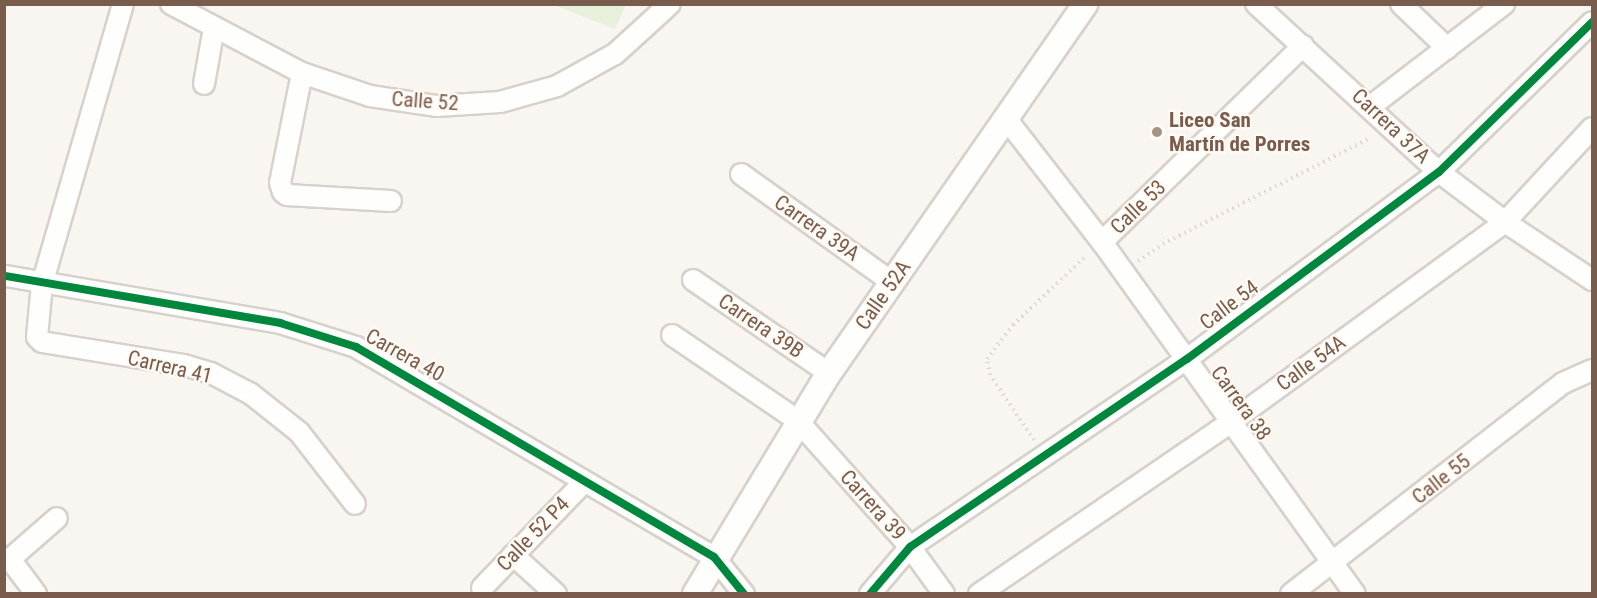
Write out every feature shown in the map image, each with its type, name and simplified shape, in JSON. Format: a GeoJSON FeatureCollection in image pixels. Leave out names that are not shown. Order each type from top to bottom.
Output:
{"type":"FeatureCollection","features":[{"type":"Feature","properties":{"kind":"street"},"geometry":{"type":"LineString","coordinates":[[42,284],[123,4]]}},
{"type":"Feature","properties":{"kind":"street","name":"Calle 52"},"geometry":{"type":"LineString","coordinates":[[171,4],[302,73],[370,96],[437,106],[500,102],[557,86],[615,54],[670,4]]}},
{"type":"Feature","properties":{"kind":"street","name":"Calle 52A"},"geometry":{"type":"LineString","coordinates":[[695,594],[714,557],[797,420],[1008,120],[1085,4]]}},
{"type":"Feature","properties":{"kind":"street"},"geometry":{"type":"LineString","coordinates":[[1401,4],[1447,48]]}},
{"type":"Feature","properties":{"kind":"street"},"geometry":{"type":"LineString","coordinates":[[1371,106],[1504,4]]}},
{"type":"Feature","properties":{"kind":"street","name":"Carrera 37A"},"geometry":{"type":"LineString","coordinates":[[1262,7],[1371,106],[1439,172],[1505,222],[1593,280]]}},
{"type":"Feature","properties":{"kind":"street","name":"Calle 54"},"geometry":{"type":"LineString","coordinates":[[870,594],[910,547],[1187,359],[1439,172],[1593,22]]}},
{"type":"Feature","properties":{"kind":"street"},"geometry":{"type":"LineString","coordinates":[[204,84],[214,27]]}},
{"type":"Feature","properties":{"kind":"street","name":"Calle 53"},"geometry":{"type":"LineString","coordinates":[[1102,242],[1303,46]]}},
{"type":"Feature","properties":{"kind":"street"},"geometry":{"type":"LineString","coordinates":[[302,73],[280,183],[283,192],[391,201]]}},
{"type":"Feature","properties":{"kind":"street","name":"Carrera 38"},"geometry":{"type":"LineString","coordinates":[[1008,120],[1102,242],[1355,594]]}},
{"type":"Feature","properties":{"kind":"street","name":"Calle 54A"},"geometry":{"type":"LineString","coordinates":[[979,594],[1231,422],[1505,222],[1593,128]]}},
{"type":"Feature","properties":{"kind":"street","name":"Carrera 39A"},"geometry":{"type":"LineString","coordinates":[[741,174],[892,282]]}},
{"type":"Feature","properties":{"kind":"street","name":"Carrera 40"},"geometry":{"type":"LineString","coordinates":[[6,276],[280,323],[356,347],[714,557]]}},
{"type":"Feature","properties":{"kind":"street","name":"Carrera 39B"},"geometry":{"type":"LineString","coordinates":[[693,280],[829,373]]}},
{"type":"Feature","properties":{"kind":"street","name":"Carrera 41"},"geometry":{"type":"LineString","coordinates":[[42,284],[36,329],[42,342],[184,365],[241,389],[282,416],[299,432],[355,504]]}},
{"type":"Feature","properties":{"kind":"street"},"geometry":{"type":"LineString","coordinates":[[672,335],[797,420]]}},
{"type":"Feature","properties":{"kind":"street","name":"Calle 55"},"geometry":{"type":"LineString","coordinates":[[1291,594],[1563,383],[1593,370]]}},
{"type":"Feature","properties":{"kind":"street","name":"Carrera 39"},"geometry":{"type":"LineString","coordinates":[[797,420],[910,547],[944,594]]}},
{"type":"Feature","properties":{"kind":"street","name":"Calle 52 P4"},"geometry":{"type":"LineString","coordinates":[[482,588],[584,482]]}},
{"type":"Feature","properties":{"kind":"street"},"geometry":{"type":"LineString","coordinates":[[36,594],[7,568],[57,518]]}},
{"type":"Feature","properties":{"kind":"street"},"geometry":{"type":"LineString","coordinates":[[513,555],[556,594]]}},
{"type":"Feature","properties":{"kind":"street"},"geometry":{"type":"LineString","coordinates":[[714,557],[744,594]]}},
{"type":"Feature","properties":{"kind":"path"},"geometry":{"type":"LineString","coordinates":[[1123,271],[1163,244],[1392,127]]}},
{"type":"Feature","properties":{"kind":"path"},"geometry":{"type":"LineString","coordinates":[[1045,456],[990,375],[987,359],[1013,325],[1102,242]]}},
{"type":"Feature","properties":{"kind":"green space"},"geometry":{"type":"Polygon","coordinates":[[[554,5],[626,5],[615,29],[554,5]]]}},
{"type":"Feature","properties":{"kind":"cycle path"},"geometry":{"type":"LineString","coordinates":[[870,594],[910,547],[1187,359],[1439,172],[1592,22]]}},
{"type":"Feature","properties":{"kind":"cycle path"},"geometry":{"type":"LineString","coordinates":[[6,276],[280,323],[356,347],[714,557],[744,594]]}},
{"type":"Feature","properties":{"kind":"place","name":"Liceo San Martín de Porres"},"geometry":{"type":"Point","coordinates":[1157,132]}}]}
